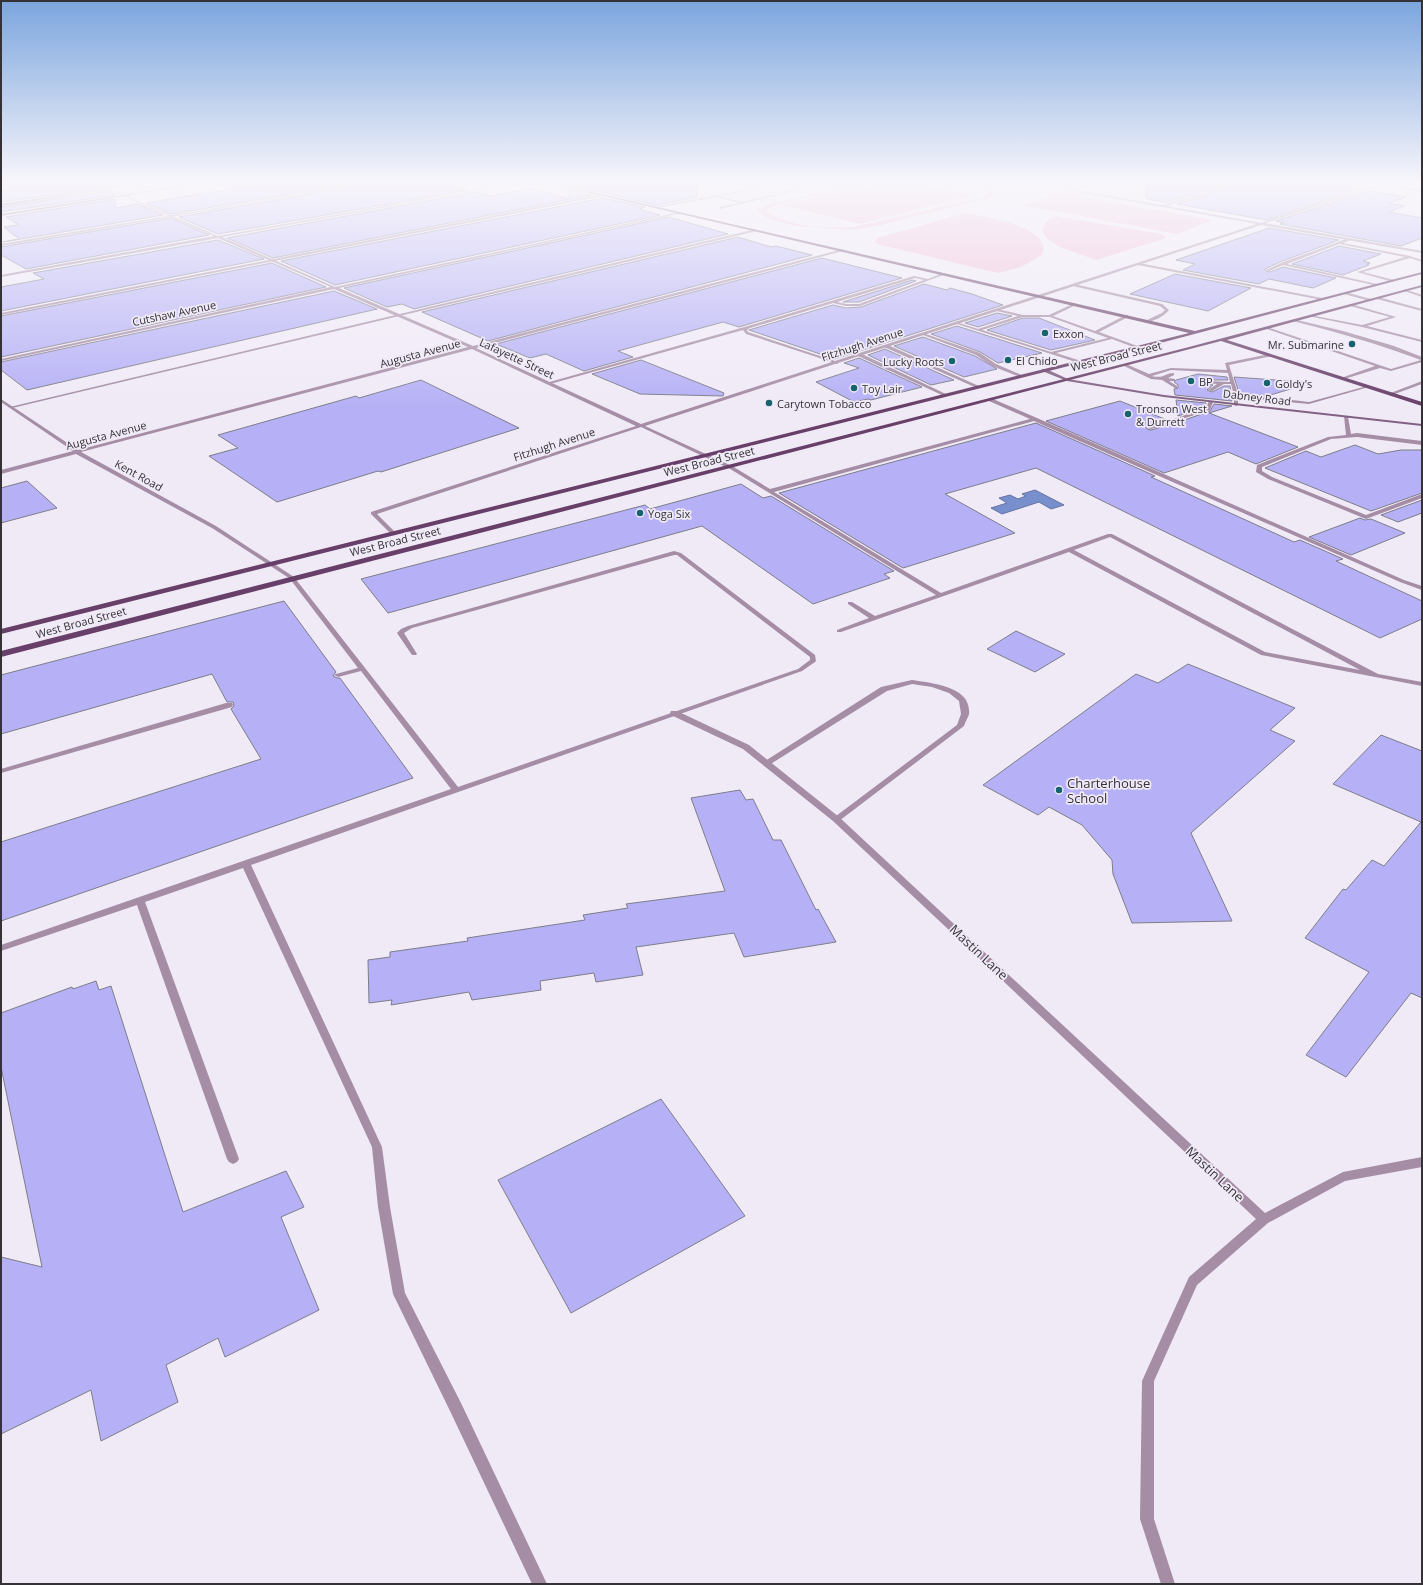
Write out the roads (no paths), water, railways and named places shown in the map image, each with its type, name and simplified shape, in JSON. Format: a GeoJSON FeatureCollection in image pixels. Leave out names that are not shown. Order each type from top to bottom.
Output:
{"type":"FeatureCollection","features":[{"type":"Feature","properties":{"kind":"main road"},"geometry":{"type":"LineString","coordinates":[[876,258],[1195,332],[1422,404]]}},
{"type":"Feature","properties":{"kind":"main road","name":"West Broad Street"},"geometry":{"type":"LineString","coordinates":[[1,632],[1079,362],[1422,273]]}},
{"type":"Feature","properties":{"kind":"main road","name":"West Broad Street"},"geometry":{"type":"LineString","coordinates":[[1,654],[292,578],[1124,366],[1422,286]]}},
{"type":"Feature","properties":{"kind":"street"},"geometry":{"type":"LineString","coordinates":[[1,276],[98,258]]}},
{"type":"Feature","properties":{"kind":"street","name":"Lafayette Street"},"geometry":{"type":"LineString","coordinates":[[267,258],[473,348],[730,467],[941,595]]}},
{"type":"Feature","properties":{"kind":"street"},"geometry":{"type":"LineString","coordinates":[[1,314],[282,258]]}},
{"type":"Feature","properties":{"kind":"street","name":"Cutshaw Avenue"},"geometry":{"type":"LineString","coordinates":[[1,360],[472,258]]}},
{"type":"Feature","properties":{"kind":"street"},"geometry":{"type":"LineString","coordinates":[[12,407],[638,258]]}},
{"type":"Feature","properties":{"kind":"street","name":"Augusta Avenue"},"geometry":{"type":"LineString","coordinates":[[1,472],[812,258]]}},
{"type":"Feature","properties":{"kind":"street","name":"Fitzhugh Avenue"},"geometry":{"type":"LineString","coordinates":[[393,533],[373,513],[1158,258]]}},
{"type":"Feature","properties":{"kind":"street"},"geometry":{"type":"LineString","coordinates":[[1268,270],[1298,258]]}},
{"type":"Feature","properties":{"kind":"street"},"geometry":{"type":"LineString","coordinates":[[1343,278],[1410,258],[1422,261]]}},
{"type":"Feature","properties":{"kind":"street"},"geometry":{"type":"LineString","coordinates":[[1140,264],[1322,299]]}},
{"type":"Feature","properties":{"kind":"street"},"geometry":{"type":"LineString","coordinates":[[1282,264],[1377,285]]}},
{"type":"Feature","properties":{"kind":"street"},"geometry":{"type":"LineString","coordinates":[[1359,272],[1393,281]]}},
{"type":"Feature","properties":{"kind":"street"},"geometry":{"type":"LineString","coordinates":[[833,302],[846,305],[859,305],[944,274]]}},
{"type":"Feature","properties":{"kind":"street"},"geometry":{"type":"LineString","coordinates":[[548,383],[750,327],[914,277],[929,280]]}},
{"type":"Feature","properties":{"kind":"street"},"geometry":{"type":"LineString","coordinates":[[1074,285],[1161,305],[1167,310],[1163,314],[1148,320]]}},
{"type":"Feature","properties":{"kind":"street"},"geometry":{"type":"LineString","coordinates":[[1405,290],[1422,296]]}},
{"type":"Feature","properties":{"kind":"street"},"geometry":{"type":"LineString","coordinates":[[1345,293],[1370,300]]}},
{"type":"Feature","properties":{"kind":"street"},"geometry":{"type":"LineString","coordinates":[[1378,298],[1422,310]]}},
{"type":"Feature","properties":{"kind":"street"},"geometry":{"type":"LineString","coordinates":[[1050,316],[1075,304]]}},
{"type":"Feature","properties":{"kind":"street"},"geometry":{"type":"LineString","coordinates":[[1351,305],[1394,317],[1362,326]]}},
{"type":"Feature","properties":{"kind":"street"},"geometry":{"type":"LineString","coordinates":[[998,310],[1022,316],[1050,316],[1138,347]]}},
{"type":"Feature","properties":{"kind":"street"},"geometry":{"type":"LineString","coordinates":[[977,330],[1022,316]]}},
{"type":"Feature","properties":{"kind":"street"},"geometry":{"type":"LineString","coordinates":[[1096,332],[1127,316]]}},
{"type":"Feature","properties":{"kind":"street"},"geometry":{"type":"LineString","coordinates":[[1310,316],[1362,326],[1422,341]]}},
{"type":"Feature","properties":{"kind":"street"},"geometry":{"type":"LineString","coordinates":[[1294,320],[1392,347],[1420,357],[1422,360]]}},
{"type":"Feature","properties":{"kind":"street"},"geometry":{"type":"LineString","coordinates":[[956,323],[1079,362]]}},
{"type":"Feature","properties":{"kind":"street"},"geometry":{"type":"LineString","coordinates":[[750,327],[745,330],[747,333],[836,363]]}},
{"type":"Feature","properties":{"kind":"street"},"geometry":{"type":"LineString","coordinates":[[1266,328],[1391,370],[1422,360]]}},
{"type":"Feature","properties":{"kind":"street"},"geometry":{"type":"LineString","coordinates":[[924,334],[978,354],[994,365],[1022,376]]}},
{"type":"Feature","properties":{"kind":"street"},"geometry":{"type":"LineString","coordinates":[[1051,353],[1113,338]]}},
{"type":"Feature","properties":{"kind":"street"},"geometry":{"type":"LineString","coordinates":[[886,346],[979,387]]}},
{"type":"Feature","properties":{"kind":"street"},"geometry":{"type":"LineString","coordinates":[[860,355],[946,395]]}},
{"type":"Feature","properties":{"kind":"street"},"geometry":{"type":"LineString","coordinates":[[1236,405],[1236,395],[1227,364],[1270,355]]}},
{"type":"Feature","properties":{"kind":"street"},"geometry":{"type":"LineString","coordinates":[[1124,366],[1148,376],[1173,380]]}},
{"type":"Feature","properties":{"kind":"street"},"geometry":{"type":"LineString","coordinates":[[1343,379],[1380,366]]}},
{"type":"Feature","properties":{"kind":"street"},"geometry":{"type":"LineString","coordinates":[[1148,376],[1171,369],[1230,372]]}},
{"type":"Feature","properties":{"kind":"street","name":"Dabney Road"},"geometry":{"type":"LineString","coordinates":[[1044,370],[1067,380],[1111,388],[1236,405],[1422,425]]}},
{"type":"Feature","properties":{"kind":"street"},"geometry":{"type":"LineString","coordinates":[[1163,379],[1172,374]]}},
{"type":"Feature","properties":{"kind":"street"},"geometry":{"type":"LineString","coordinates":[[1206,376],[1222,383]]}},
{"type":"Feature","properties":{"kind":"street"},"geometry":{"type":"LineString","coordinates":[[1163,379],[1175,386]]}},
{"type":"Feature","properties":{"kind":"street"},"geometry":{"type":"LineString","coordinates":[[1208,382],[1233,383]]}},
{"type":"Feature","properties":{"kind":"street"},"geometry":{"type":"LineString","coordinates":[[1390,394],[1422,382]]}},
{"type":"Feature","properties":{"kind":"street"},"geometry":{"type":"LineString","coordinates":[[1210,390],[1222,383]]}},
{"type":"Feature","properties":{"kind":"street"},"geometry":{"type":"LineString","coordinates":[[1236,395],[1309,403],[1367,387]]}},
{"type":"Feature","properties":{"kind":"street","name":"Kent Road"},"geometry":{"type":"LineString","coordinates":[[1,400],[77,452],[214,527],[270,564]]}},
{"type":"Feature","properties":{"kind":"street"},"geometry":{"type":"LineString","coordinates":[[991,400],[1402,581],[1422,588]]}},
{"type":"Feature","properties":{"kind":"street"},"geometry":{"type":"LineString","coordinates":[[1149,428],[1208,409],[1211,402]]}},
{"type":"Feature","properties":{"kind":"street"},"geometry":{"type":"LineString","coordinates":[[1346,417],[1349,435]]}},
{"type":"Feature","properties":{"kind":"street"},"geometry":{"type":"LineString","coordinates":[[770,491],[1038,420]]}},
{"type":"Feature","properties":{"kind":"street"},"geometry":{"type":"LineString","coordinates":[[1422,443],[1349,435],[1330,438],[1259,466],[1259,472],[1270,478],[1366,516],[1422,496]]}},
{"type":"Feature","properties":{"kind":"street"},"geometry":{"type":"LineString","coordinates":[[839,631],[1110,535],[1376,676]]}},
{"type":"Feature","properties":{"kind":"street"},"geometry":{"type":"LineString","coordinates":[[1070,550],[1263,654],[1422,684]]}},
{"type":"Feature","properties":{"kind":"street"},"geometry":{"type":"LineString","coordinates":[[1,948],[800,670],[813,661],[813,656],[679,554],[669,553],[410,627],[400,633],[414,654]]}},
{"type":"Feature","properties":{"kind":"street"},"geometry":{"type":"LineString","coordinates":[[270,564],[292,578],[456,790]]}},
{"type":"Feature","properties":{"kind":"street"},"geometry":{"type":"LineString","coordinates":[[850,603],[875,619]]}},
{"type":"Feature","properties":{"kind":"street"},"geometry":{"type":"LineString","coordinates":[[338,675],[362,669]]}},
{"type":"Feature","properties":{"kind":"street"},"geometry":{"type":"LineString","coordinates":[[766,763],[884,689],[912,682],[933,684],[952,691],[963,700],[965,714],[960,726],[836,818]]}},
{"type":"Feature","properties":{"kind":"street"},"geometry":{"type":"LineString","coordinates":[[1,771],[229,705]]}},
{"type":"Feature","properties":{"kind":"street","name":"Mastin Lane"},"geometry":{"type":"LineString","coordinates":[[674,713],[746,747],[836,818],[1264,1219]]}},
{"type":"Feature","properties":{"kind":"street"},"geometry":{"type":"LineString","coordinates":[[246,864],[377,1147],[384,1208],[399,1294],[453,1401],[540,1584]]}},
{"type":"Feature","properties":{"kind":"street"},"geometry":{"type":"LineString","coordinates":[[140,900],[234,1159]]}},
{"type":"Feature","properties":{"kind":"street"},"geometry":{"type":"LineString","coordinates":[[1168,1584],[1147,1518],[1148,1381],[1193,1281],[1264,1219],[1343,1177],[1422,1162]]}},
{"type":"Feature","properties":{"kind":"water"},"geometry":{"type":"Polygon","coordinates":[[[1035,490],[1064,505],[1051,509],[1039,502],[1002,514],[991,508],[1007,503],[999,498],[1010,495],[1018,499],[1026,496],[1022,494],[1035,490]]]}},
{"type":"Feature","properties":{"kind":"place","name":"Exxon"},"geometry":{"type":"Point","coordinates":[1045,333]}},
{"type":"Feature","properties":{"kind":"place","name":"Mr. Submarine"},"geometry":{"type":"Point","coordinates":[1352,344]}},
{"type":"Feature","properties":{"kind":"place","name":"El Chido"},"geometry":{"type":"Point","coordinates":[1008,360]}},
{"type":"Feature","properties":{"kind":"place","name":"Lucky Roots"},"geometry":{"type":"Point","coordinates":[952,361]}},
{"type":"Feature","properties":{"kind":"place","name":"BP"},"geometry":{"type":"Point","coordinates":[1191,381]}},
{"type":"Feature","properties":{"kind":"place","name":"Goldy's"},"geometry":{"type":"Point","coordinates":[1267,383]}},
{"type":"Feature","properties":{"kind":"place","name":"Toy Lair"},"geometry":{"type":"Point","coordinates":[854,388]}},
{"type":"Feature","properties":{"kind":"place","name":"Carytown Tobacco"},"geometry":{"type":"Point","coordinates":[769,403]}},
{"type":"Feature","properties":{"kind":"place","name":"Tronson West & Durrett"},"geometry":{"type":"Point","coordinates":[1128,414]}},
{"type":"Feature","properties":{"kind":"place","name":"Yoga Six"},"geometry":{"type":"Point","coordinates":[640,513]}},
{"type":"Feature","properties":{"kind":"place","name":"Charterhouse School"},"geometry":{"type":"Point","coordinates":[1059,790]}}]}
